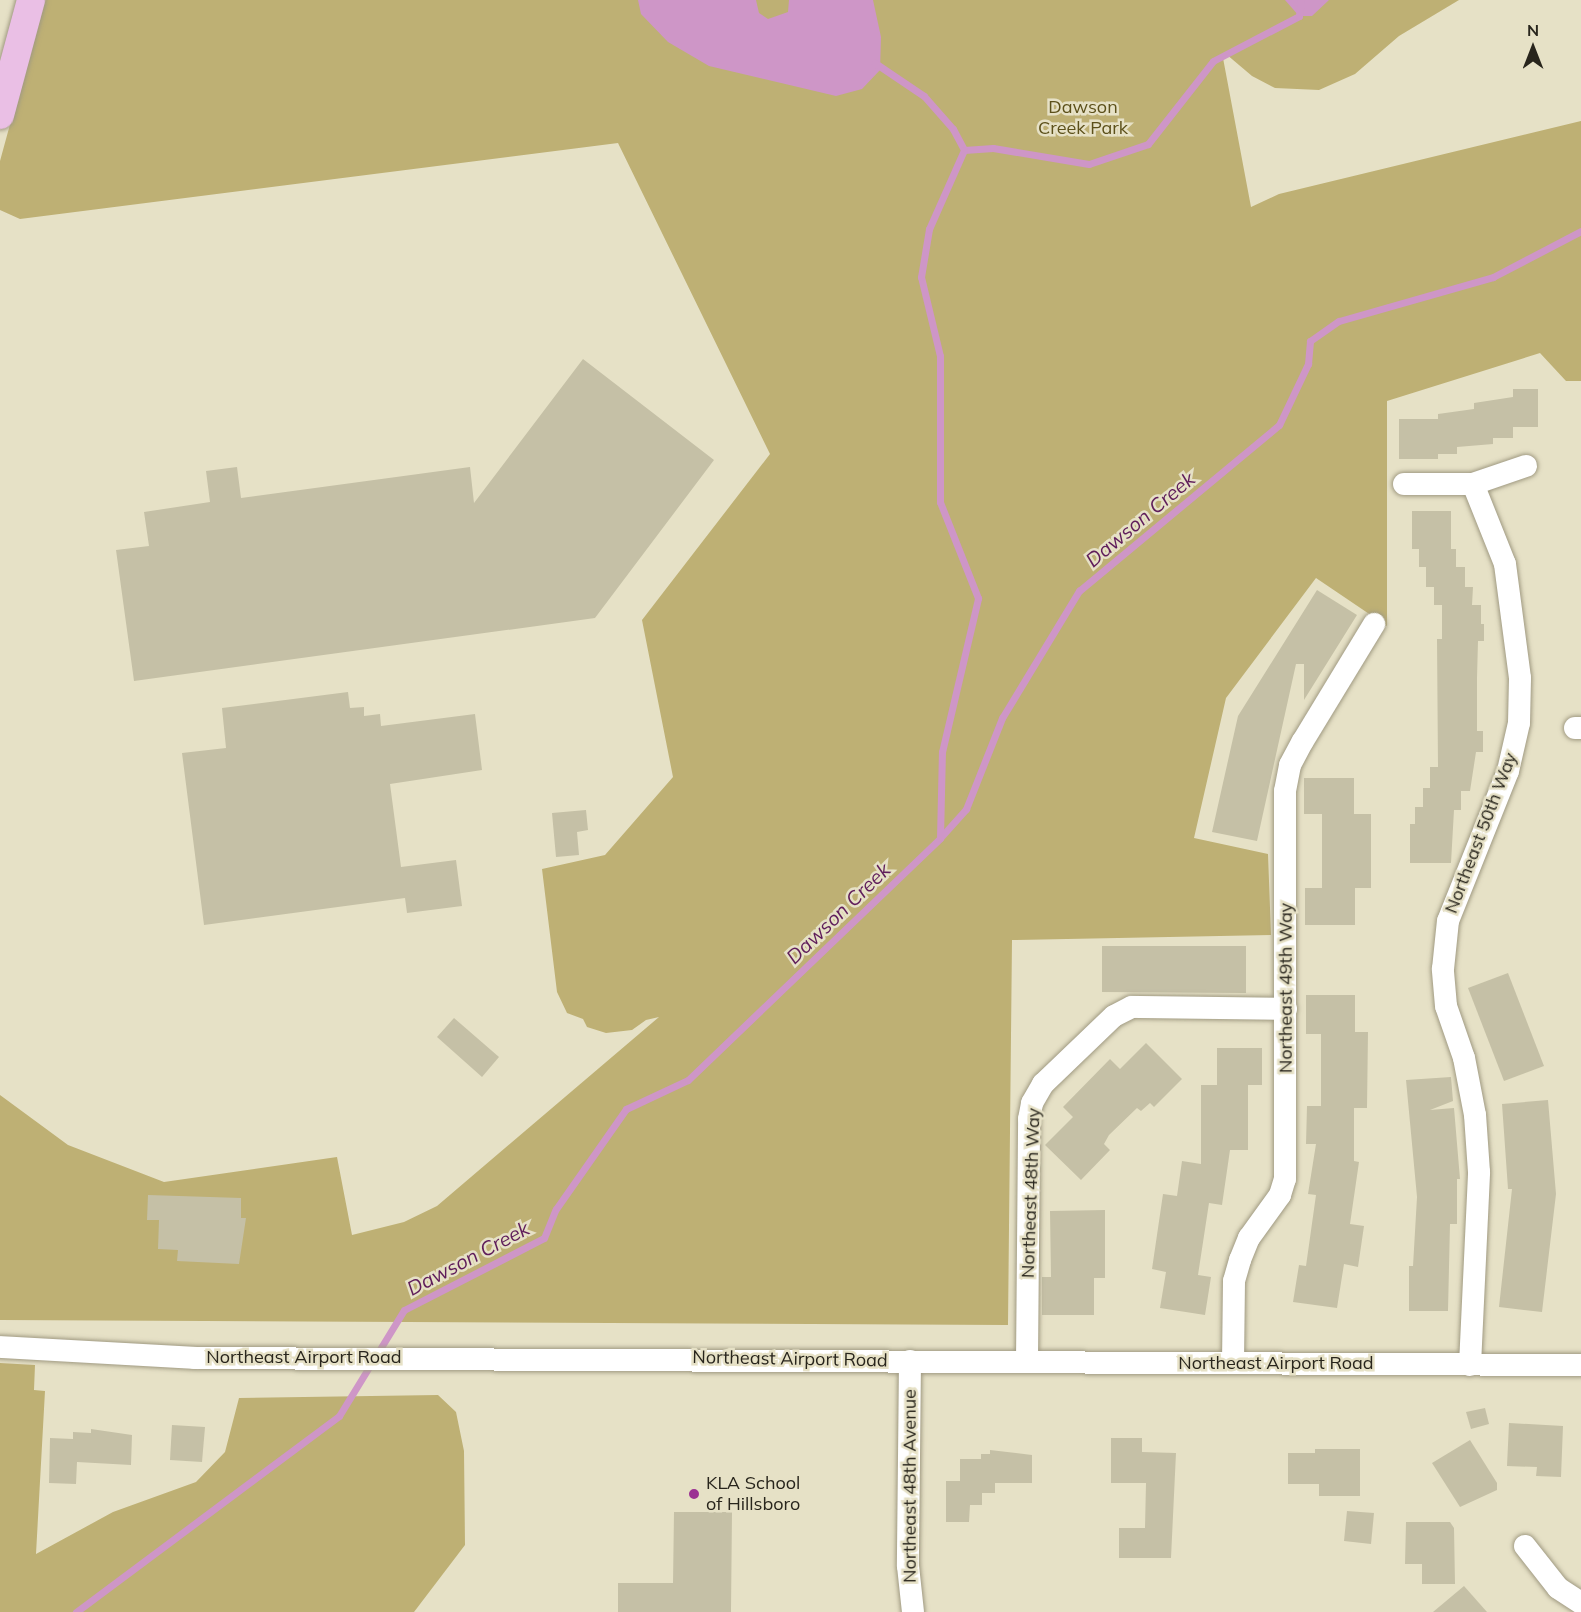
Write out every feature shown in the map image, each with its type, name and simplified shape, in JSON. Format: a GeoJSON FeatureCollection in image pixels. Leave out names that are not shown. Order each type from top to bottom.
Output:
{"type":"FeatureCollection","features":[{"type":"Feature","properties":{"kind":"main road"},"geometry":{"type":"LineString","coordinates":[[0,115],[32,0]]}},
{"type":"Feature","properties":{"kind":"street"},"geometry":{"type":"LineString","coordinates":[[1404,484],[1473,484],[1526,466]]}},
{"type":"Feature","properties":{"kind":"street","name":"Northeast 50th Way"},"geometry":{"type":"LineString","coordinates":[[1470,1365],[1479,1172],[1475,1115],[1464,1058],[1446,1006],[1443,969],[1448,921],[1508,771],[1519,723],[1520,678],[1504,564],[1473,484]]}},
{"type":"Feature","properties":{"kind":"street","name":"Northeast 49th Way"},"geometry":{"type":"LineString","coordinates":[[1233,1363],[1234,1281],[1249,1238],[1280,1196],[1285,1179],[1285,791],[1290,765],[1374,624]]}},
{"type":"Feature","properties":{"kind":"street","name":"Northeast 48th Way"},"geometry":{"type":"LineString","coordinates":[[1027,1361],[1029,1119],[1032,1102],[1043,1084],[1114,1016],[1132,1007],[1286,1009]]}},
{"type":"Feature","properties":{"kind":"street","name":"Northeast Airport Road"},"geometry":{"type":"LineString","coordinates":[[0,1347],[195,1358],[393,1357],[1581,1365]]}},
{"type":"Feature","properties":{"kind":"street","name":"Northeast 48th Avenue"},"geometry":{"type":"LineString","coordinates":[[910,1360],[908,1566],[913,1612]]}},
{"type":"Feature","properties":{"kind":"street"},"geometry":{"type":"LineString","coordinates":[[1525,1546],[1558,1588],[1581,1603]]}},
{"type":"Feature","properties":{"kind":"green space","name":"Dawson Creek Park"},"geometry":{"type":"Polygon","coordinates":[[[44,0],[1459,0],[1399,36],[1355,74],[1319,90],[1275,88],[1252,76],[1226,54],[1223,58],[1251,207],[1279,194],[1581,121],[1581,381],[1566,381],[1540,353],[1387,401],[1387,626],[1316,578],[1226,698],[1194,838],[1268,854],[1271,935],[1012,940],[1008,1325],[0,1320],[0,1095],[68,1145],[164,1182],[337,1157],[352,1235],[404,1222],[437,1206],[659,1017],[646,1020],[632,1030],[606,1033],[587,1027],[583,1019],[567,1013],[557,992],[542,869],[605,855],[673,777],[642,620],[770,454],[618,143],[20,219],[0,210],[0,161],[44,0]]]}},
{"type":"Feature","properties":{"kind":"green space"},"geometry":{"type":"Polygon","coordinates":[[[0,1363],[35,1365],[34,1390],[45,1391],[36,1554],[113,1512],[196,1482],[225,1452],[239,1398],[438,1395],[456,1412],[464,1451],[465,1545],[414,1612],[0,1612],[0,1363]]]}},
{"type":"Feature","properties":{"kind":"shaded area"},"geometry":{"type":"Polygon","coordinates":[[[638,0],[756,0],[759,13],[768,19],[788,12],[789,0],[873,0],[881,37],[880,70],[862,89],[836,96],[709,66],[668,42],[641,14],[638,0]]]}},
{"type":"Feature","properties":{"kind":"shaded area"},"geometry":{"type":"Polygon","coordinates":[[[1285,0],[1329,0],[1312,16],[1299,16],[1285,0]]]}},
{"type":"Feature","properties":{"kind":"building"},"geometry":{"type":"Polygon","coordinates":[[[583,359],[714,460],[595,618],[134,681],[116,550],[149,546],[144,512],[210,502],[206,471],[237,467],[241,498],[470,467],[474,503],[583,359]]]}},
{"type":"Feature","properties":{"kind":"building"},"geometry":{"type":"Polygon","coordinates":[[[1513,389],[1538,389],[1538,427],[1513,427],[1513,438],[1493,438],[1493,444],[1457,447],[1457,454],[1438,454],[1438,459],[1399,459],[1399,419],[1438,419],[1438,414],[1474,409],[1474,403],[1513,397],[1513,389]]]}},
{"type":"Feature","properties":{"kind":"building"},"geometry":{"type":"Polygon","coordinates":[[[1412,511],[1451,511],[1451,549],[1456,549],[1456,567],[1465,567],[1465,587],[1473,587],[1472,605],[1481,605],[1481,624],[1484,624],[1484,641],[1478,641],[1477,678],[1477,731],[1483,731],[1483,752],[1476,752],[1470,791],[1461,791],[1461,810],[1454,810],[1451,863],[1410,863],[1410,824],[1415,824],[1415,807],[1423,807],[1423,788],[1430,788],[1430,767],[1438,767],[1437,639],[1442,639],[1442,605],[1434,605],[1434,587],[1426,587],[1426,567],[1419,567],[1419,549],[1412,549],[1412,511]]]}},
{"type":"Feature","properties":{"kind":"building"},"geometry":{"type":"Polygon","coordinates":[[[1317,590],[1357,615],[1304,700],[1304,664],[1296,664],[1257,841],[1212,832],[1238,716],[1317,590]]]}},
{"type":"Feature","properties":{"kind":"building"},"geometry":{"type":"Polygon","coordinates":[[[348,692],[350,708],[364,707],[364,716],[380,714],[381,726],[475,714],[482,770],[390,784],[401,867],[456,860],[462,906],[407,913],[405,898],[204,925],[182,753],[226,748],[222,708],[348,692]]]}},
{"type":"Feature","properties":{"kind":"building"},"geometry":{"type":"Polygon","coordinates":[[[1304,778],[1354,778],[1354,814],[1371,814],[1371,888],[1355,888],[1355,925],[1305,925],[1305,888],[1322,888],[1322,814],[1304,814],[1304,778]]]}},
{"type":"Feature","properties":{"kind":"building"},"geometry":{"type":"Polygon","coordinates":[[[586,810],[588,830],[577,832],[579,855],[556,857],[552,813],[586,810]]]}},
{"type":"Feature","properties":{"kind":"building"},"geometry":{"type":"Polygon","coordinates":[[[1102,946],[1246,946],[1246,993],[1102,992],[1102,946]]]}},
{"type":"Feature","properties":{"kind":"building"},"geometry":{"type":"Polygon","coordinates":[[[1508,973],[1544,1066],[1504,1081],[1468,988],[1508,973]]]}},
{"type":"Feature","properties":{"kind":"building"},"geometry":{"type":"Polygon","coordinates":[[[1306,995],[1355,995],[1355,1032],[1368,1032],[1367,1108],[1354,1108],[1354,1161],[1359,1162],[1350,1224],[1364,1226],[1358,1267],[1344,1264],[1337,1308],[1293,1302],[1299,1265],[1306,1266],[1316,1195],[1308,1194],[1316,1144],[1306,1144],[1307,1106],[1321,1106],[1321,1034],[1306,1034],[1306,995]]]}},
{"type":"Feature","properties":{"kind":"building"},"geometry":{"type":"Polygon","coordinates":[[[454,1018],[499,1057],[482,1077],[437,1037],[454,1018]]]}},
{"type":"Feature","properties":{"kind":"building"},"geometry":{"type":"Polygon","coordinates":[[[1146,1043],[1182,1079],[1154,1107],[1150,1103],[1141,1111],[1137,1108],[1109,1135],[1104,1144],[1110,1150],[1081,1180],[1045,1145],[1073,1117],[1063,1107],[1110,1059],[1120,1069],[1146,1043]]]}},
{"type":"Feature","properties":{"kind":"building"},"geometry":{"type":"Polygon","coordinates":[[[1217,1048],[1262,1048],[1262,1085],[1248,1085],[1248,1150],[1230,1150],[1222,1205],[1209,1203],[1198,1275],[1211,1277],[1205,1315],[1160,1308],[1166,1272],[1152,1269],[1163,1194],[1177,1196],[1182,1161],[1201,1164],[1201,1085],[1217,1085],[1217,1048]]]}},
{"type":"Feature","properties":{"kind":"building"},"geometry":{"type":"Polygon","coordinates":[[[1451,1077],[1453,1101],[1430,1110],[1454,1108],[1460,1179],[1457,1179],[1457,1224],[1450,1224],[1448,1311],[1409,1311],[1409,1266],[1413,1266],[1417,1197],[1406,1080],[1451,1077]]]}},
{"type":"Feature","properties":{"kind":"building"},"geometry":{"type":"Polygon","coordinates":[[[1548,1100],[1556,1194],[1542,1312],[1499,1307],[1512,1189],[1508,1189],[1502,1104],[1548,1100]]]}},
{"type":"Feature","properties":{"kind":"building"},"geometry":{"type":"Polygon","coordinates":[[[148,1195],[241,1198],[241,1218],[246,1218],[239,1264],[177,1261],[178,1250],[158,1249],[159,1220],[147,1220],[148,1195]]]}},
{"type":"Feature","properties":{"kind":"building"},"geometry":{"type":"Polygon","coordinates":[[[1105,1210],[1105,1278],[1094,1278],[1094,1315],[1042,1315],[1042,1277],[1051,1277],[1050,1211],[1105,1210]]]}},
{"type":"Feature","properties":{"kind":"building"},"geometry":{"type":"Polygon","coordinates":[[[1485,1408],[1489,1424],[1471,1429],[1466,1412],[1485,1408]]]}},
{"type":"Feature","properties":{"kind":"building"},"geometry":{"type":"Polygon","coordinates":[[[1509,1423],[1563,1426],[1561,1477],[1536,1476],[1537,1467],[1507,1466],[1509,1423]]]}},
{"type":"Feature","properties":{"kind":"building"},"geometry":{"type":"Polygon","coordinates":[[[172,1425],[205,1427],[202,1462],[170,1460],[172,1425]]]}},
{"type":"Feature","properties":{"kind":"building"},"geometry":{"type":"Polygon","coordinates":[[[91,1429],[132,1435],[131,1465],[77,1462],[76,1484],[49,1483],[50,1438],[73,1439],[73,1432],[91,1433],[91,1429]]]}},
{"type":"Feature","properties":{"kind":"building"},"geometry":{"type":"Polygon","coordinates":[[[1111,1438],[1142,1438],[1142,1452],[1176,1453],[1171,1558],[1119,1558],[1119,1528],[1145,1528],[1146,1483],[1111,1483],[1111,1438]]]}},
{"type":"Feature","properties":{"kind":"building"},"geometry":{"type":"Polygon","coordinates":[[[1470,1440],[1497,1483],[1497,1490],[1460,1507],[1432,1463],[1470,1440]]]}},
{"type":"Feature","properties":{"kind":"building"},"geometry":{"type":"Polygon","coordinates":[[[1315,1449],[1360,1449],[1360,1496],[1319,1496],[1319,1484],[1288,1484],[1288,1453],[1315,1453],[1315,1449]]]}},
{"type":"Feature","properties":{"kind":"building"},"geometry":{"type":"Polygon","coordinates":[[[990,1450],[1032,1455],[1032,1483],[995,1483],[995,1493],[982,1493],[982,1505],[970,1505],[969,1522],[946,1522],[946,1481],[960,1481],[960,1459],[981,1459],[981,1454],[990,1454],[990,1450]]]}},
{"type":"Feature","properties":{"kind":"building"},"geometry":{"type":"Polygon","coordinates":[[[1347,1511],[1374,1513],[1371,1544],[1344,1541],[1347,1511]]]}},
{"type":"Feature","properties":{"kind":"building"},"geometry":{"type":"Polygon","coordinates":[[[674,1512],[732,1512],[731,1612],[618,1612],[618,1583],[673,1583],[674,1512]]]}},
{"type":"Feature","properties":{"kind":"building"},"geometry":{"type":"Polygon","coordinates":[[[1406,1522],[1450,1522],[1454,1528],[1455,1584],[1422,1584],[1422,1564],[1405,1564],[1406,1522]]]}},
{"type":"Feature","properties":{"kind":"building"},"geometry":{"type":"Polygon","coordinates":[[[1464,1586],[1487,1612],[1433,1612],[1464,1586]]]}},
{"type":"Feature","properties":{"kind":"waterway"},"geometry":{"type":"LineString","coordinates":[[964,150],[993,148],[1089,164],[1148,144],[1213,61],[1299,16],[1301,0]]}},
{"type":"Feature","properties":{"kind":"waterway"},"geometry":{"type":"LineString","coordinates":[[875,63],[924,96],[953,129],[964,150]]}},
{"type":"Feature","properties":{"kind":"waterway"},"geometry":{"type":"LineString","coordinates":[[940,838],[942,752],[978,598],[940,502],[940,356],[921,277],[929,229],[964,150]]}},
{"type":"Feature","properties":{"kind":"waterway","name":"Dawson Creek"},"geometry":{"type":"LineString","coordinates":[[76,1612],[339,1416],[404,1310],[544,1238],[556,1209],[626,1109],[688,1080],[940,838],[966,809],[1002,718],[1079,591],[1279,425],[1308,364],[1310,341],[1339,321],[1493,277],[1581,231]]}},
{"type":"Feature","properties":{"kind":"place","name":"KLA School of Hillsboro"},"geometry":{"type":"Point","coordinates":[694,1494]}}]}
